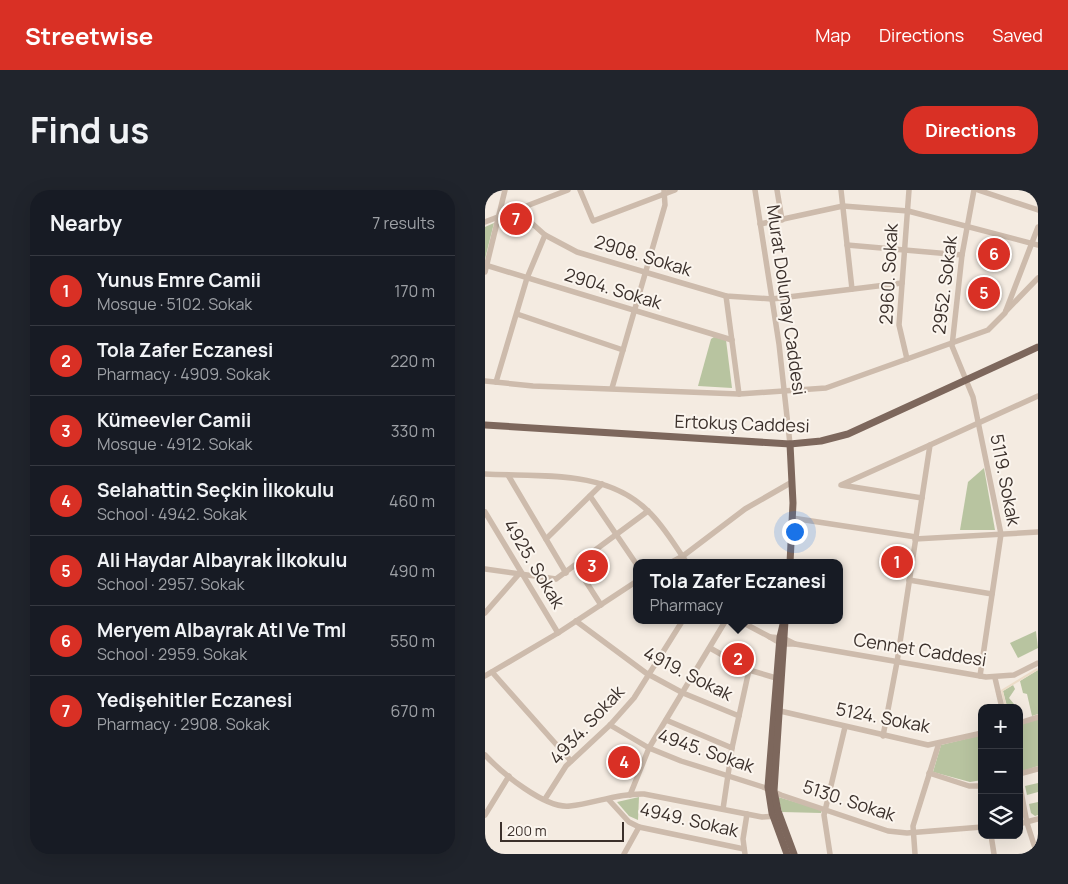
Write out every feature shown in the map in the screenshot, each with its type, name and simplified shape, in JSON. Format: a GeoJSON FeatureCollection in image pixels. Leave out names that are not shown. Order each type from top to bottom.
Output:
{"type":"FeatureCollection","features":[{"type":"Feature","properties":{"kind":"main road","name":"Ertokuş Caddesi"},"geometry":{"type":"LineString","coordinates":[[485,425],[790,444],[821,441],[848,434],[1038,347]]}},
{"type":"Feature","properties":{"kind":"main road"},"geometry":{"type":"LineString","coordinates":[[790,444],[792,482],[790,559]]}},
{"type":"Feature","properties":{"kind":"main road"},"geometry":{"type":"LineString","coordinates":[[771,791],[780,711],[785,624]]}},
{"type":"Feature","properties":{"kind":"main road"},"geometry":{"type":"LineString","coordinates":[[783,641],[776,678],[771,791],[787,854]]}},
{"type":"Feature","properties":{"kind":"main road"},"geometry":{"type":"LineString","coordinates":[[777,816],[794,854]]}},
{"type":"Feature","properties":{"kind":"street"},"geometry":{"type":"LineString","coordinates":[[485,268],[505,190]]}},
{"type":"Feature","properties":{"kind":"street"},"geometry":{"type":"LineString","coordinates":[[485,222],[568,190]]}},
{"type":"Feature","properties":{"kind":"street"},"geometry":{"type":"LineString","coordinates":[[580,190],[593,221],[664,192],[675,190]]}},
{"type":"Feature","properties":{"kind":"street","name":"Murat Dolunay Caddesi"},"geometry":{"type":"LineString","coordinates":[[755,190],[772,299],[790,444]]}},
{"type":"Feature","properties":{"kind":"street"},"geometry":{"type":"LineString","coordinates":[[777,190],[782,220]]}},
{"type":"Feature","properties":{"kind":"street"},"geometry":{"type":"LineString","coordinates":[[841,190],[852,289]]}},
{"type":"Feature","properties":{"kind":"street","name":"2960. Sokak"},"geometry":{"type":"LineString","coordinates":[[907,360],[899,325],[909,190]]}},
{"type":"Feature","properties":{"kind":"street"},"geometry":{"type":"LineString","coordinates":[[976,190],[1038,210]]}},
{"type":"Feature","properties":{"kind":"street","name":"2952. Sokak"},"geometry":{"type":"LineString","coordinates":[[967,380],[954,352],[953,343],[962,255],[976,190]]}},
{"type":"Feature","properties":{"kind":"street"},"geometry":{"type":"LineString","coordinates":[[612,388],[665,205],[664,192]]}},
{"type":"Feature","properties":{"kind":"street"},"geometry":{"type":"LineString","coordinates":[[760,224],[843,206],[907,211],[1038,245]]}},
{"type":"Feature","properties":{"kind":"street","name":"2908. Sokak"},"geometry":{"type":"LineString","coordinates":[[517,210],[545,235],[577,252],[726,296],[772,299],[902,283]]}},
{"type":"Feature","properties":{"kind":"street"},"geometry":{"type":"LineString","coordinates":[[1005,313],[1038,227]]}},
{"type":"Feature","properties":{"kind":"street"},"geometry":{"type":"LineString","coordinates":[[496,382],[527,278],[545,235]]}},
{"type":"Feature","properties":{"kind":"street"},"geometry":{"type":"LineString","coordinates":[[847,246],[962,255]]}},
{"type":"Feature","properties":{"kind":"street","name":"2904. Sokak"},"geometry":{"type":"LineString","coordinates":[[485,268],[527,278],[634,312],[732,340]]}},
{"type":"Feature","properties":{"kind":"street"},"geometry":{"type":"LineString","coordinates":[[485,381],[739,394],[784,392],[834,386],[988,330],[1038,278]]}},
{"type":"Feature","properties":{"kind":"street"},"geometry":{"type":"LineString","coordinates":[[726,296],[739,394]]}},
{"type":"Feature","properties":{"kind":"street"},"geometry":{"type":"LineString","coordinates":[[517,314],[623,350]]}},
{"type":"Feature","properties":{"kind":"street","name":"5119. Sokak"},"geometry":{"type":"LineString","coordinates":[[967,380],[979,423],[1001,534],[980,676]]}},
{"type":"Feature","properties":{"kind":"street"},"geometry":{"type":"LineString","coordinates":[[921,498],[841,485],[1038,396]]}},
{"type":"Feature","properties":{"kind":"street"},"geometry":{"type":"LineString","coordinates":[[883,736],[897,662],[929,445]]}},
{"type":"Feature","properties":{"kind":"street"},"geometry":{"type":"LineString","coordinates":[[485,474],[580,479],[602,484],[633,499],[649,511],[685,559]]}},
{"type":"Feature","properties":{"kind":"street"},"geometry":{"type":"LineString","coordinates":[[508,475],[566,573]]}},
{"type":"Feature","properties":{"kind":"street"},"geometry":{"type":"LineString","coordinates":[[677,559],[745,509],[792,482]]}},
{"type":"Feature","properties":{"kind":"street"},"geometry":{"type":"LineString","coordinates":[[546,539],[602,484]]}},
{"type":"Feature","properties":{"kind":"street"},"geometry":{"type":"LineString","coordinates":[[590,496],[633,559]]}},
{"type":"Feature","properties":{"kind":"street"},"geometry":{"type":"LineString","coordinates":[[485,569],[552,580],[576,566],[649,511]]}},
{"type":"Feature","properties":{"kind":"street","name":"4925. Sokak"},"geometry":{"type":"LineString","coordinates":[[485,512],[521,575],[558,632]]}},
{"type":"Feature","properties":{"kind":"street"},"geometry":{"type":"LineString","coordinates":[[792,518],[915,538],[1038,532]]}},
{"type":"Feature","properties":{"kind":"street"},"geometry":{"type":"LineString","coordinates":[[576,566],[601,604]]}},
{"type":"Feature","properties":{"kind":"street"},"geometry":{"type":"LineString","coordinates":[[485,613],[521,575]]}},
{"type":"Feature","properties":{"kind":"street"},"geometry":{"type":"LineString","coordinates":[[909,580],[992,594]]}},
{"type":"Feature","properties":{"kind":"street"},"geometry":{"type":"LineString","coordinates":[[485,676],[576,621],[633,584]]}},
{"type":"Feature","properties":{"kind":"street","name":"4919. Sokak"},"geometry":{"type":"LineString","coordinates":[[576,621],[650,675],[683,693],[739,716]]}},
{"type":"Feature","properties":{"kind":"street","name":"4934. Sokak"},"geometry":{"type":"LineString","coordinates":[[545,800],[571,761],[610,725],[650,675],[678,624]]}},
{"type":"Feature","properties":{"kind":"street"},"geometry":{"type":"LineString","coordinates":[[630,795],[649,748],[724,624]]}},
{"type":"Feature","properties":{"kind":"street","name":"Cennet Caddesi"},"geometry":{"type":"LineString","coordinates":[[746,624],[770,637],[795,644],[980,676],[995,678],[1014,675],[1038,663]]}},
{"type":"Feature","properties":{"kind":"street"},"geometry":{"type":"LineString","coordinates":[[710,648],[749,670],[776,678]]}},
{"type":"Feature","properties":{"kind":"street"},"geometry":{"type":"LineString","coordinates":[[723,809],[732,748],[749,670]]}},
{"type":"Feature","properties":{"kind":"street"},"geometry":{"type":"LineString","coordinates":[[491,672],[571,761]]}},
{"type":"Feature","properties":{"kind":"street"},"geometry":{"type":"LineString","coordinates":[[995,678],[1001,704]]}},
{"type":"Feature","properties":{"kind":"street","name":"5124. Sokak"},"geometry":{"type":"LineString","coordinates":[[780,711],[928,745],[978,734]]}},
{"type":"Feature","properties":{"kind":"street"},"geometry":{"type":"LineString","coordinates":[[1023,722],[1038,717]]}},
{"type":"Feature","properties":{"kind":"street"},"geometry":{"type":"LineString","coordinates":[[666,720],[732,748]]}},
{"type":"Feature","properties":{"kind":"street","name":"4945. Sokak"},"geometry":{"type":"LineString","coordinates":[[610,725],[649,748],[681,761],[771,791]]}},
{"type":"Feature","properties":{"kind":"street"},"geometry":{"type":"LineString","coordinates":[[830,854],[825,810],[845,727]]}},
{"type":"Feature","properties":{"kind":"street"},"geometry":{"type":"LineString","coordinates":[[915,854],[912,833],[939,743]]}},
{"type":"Feature","properties":{"kind":"street"},"geometry":{"type":"LineString","coordinates":[[485,755],[509,776],[545,800],[557,805],[569,806],[608,798],[643,794],[747,814],[777,816]]}},
{"type":"Feature","properties":{"kind":"street"},"geometry":{"type":"LineString","coordinates":[[1023,773],[1038,769]]}},
{"type":"Feature","properties":{"kind":"street"},"geometry":{"type":"LineString","coordinates":[[929,773],[969,786],[978,786]]}},
{"type":"Feature","properties":{"kind":"street"},"geometry":{"type":"LineString","coordinates":[[485,815],[509,776]]}},
{"type":"Feature","properties":{"kind":"street","name":"5130. Sokak"},"geometry":{"type":"LineString","coordinates":[[771,791],[888,831],[912,833],[978,827]]}},
{"type":"Feature","properties":{"kind":"street"},"geometry":{"type":"LineString","coordinates":[[1022,794],[1026,810],[1032,820],[1032,835],[1037,854]]}},
{"type":"Feature","properties":{"kind":"street","name":"4949. Sokak"},"geometry":{"type":"LineString","coordinates":[[608,798],[626,819],[639,827],[745,851]]}},
{"type":"Feature","properties":{"kind":"street"},"geometry":{"type":"LineString","coordinates":[[745,851],[743,839],[747,814]]}},
{"type":"Feature","properties":{"kind":"street"},"geometry":{"type":"LineString","coordinates":[[624,854],[639,827]]}},
{"type":"Feature","properties":{"kind":"street"},"geometry":{"type":"LineString","coordinates":[[992,839],[994,854]]}},
{"type":"Feature","properties":{"kind":"green space"},"geometry":{"type":"Polygon","coordinates":[[[494,223],[485,259],[485,227],[494,223]]]}},
{"type":"Feature","properties":{"kind":"green space"},"geometry":{"type":"Polygon","coordinates":[[[714,337],[726,340],[732,388],[698,386],[711,339],[714,337]]]}},
{"type":"Feature","properties":{"kind":"green space"},"geometry":{"type":"Polygon","coordinates":[[[984,468],[995,530],[960,530],[968,482],[984,468]]]}},
{"type":"Feature","properties":{"kind":"green space"},"geometry":{"type":"Polygon","coordinates":[[[1036,631],[1038,648],[1018,658],[1010,643],[1036,631]]]}},
{"type":"Feature","properties":{"kind":"green space"},"geometry":{"type":"Polygon","coordinates":[[[1038,670],[1038,714],[1032,716],[1027,694],[1023,693],[1020,681],[1038,670]]]}},
{"type":"Feature","properties":{"kind":"green space"},"geometry":{"type":"Polygon","coordinates":[[[1013,685],[1015,689],[1009,698],[1014,704],[1006,704],[1003,691],[1013,685]]]}},
{"type":"Feature","properties":{"kind":"green space"},"geometry":{"type":"Polygon","coordinates":[[[1038,719],[1038,766],[1023,771],[1023,749],[1023,724],[1038,719]]]}},
{"type":"Feature","properties":{"kind":"green space"},"geometry":{"type":"Polygon","coordinates":[[[978,736],[978,781],[970,782],[933,772],[941,745],[978,736]]]}},
{"type":"Feature","properties":{"kind":"green space"},"geometry":{"type":"Polygon","coordinates":[[[1038,783],[1038,792],[1027,795],[1025,786],[1038,783]]]}},
{"type":"Feature","properties":{"kind":"green space"},"geometry":{"type":"Polygon","coordinates":[[[639,797],[638,820],[629,816],[617,802],[639,797]]]}},
{"type":"Feature","properties":{"kind":"green space"},"geometry":{"type":"Polygon","coordinates":[[[778,797],[822,810],[821,813],[782,812],[778,797]]]}},
{"type":"Feature","properties":{"kind":"green space"},"geometry":{"type":"Polygon","coordinates":[[[1038,802],[1038,815],[1035,816],[1031,813],[1029,804],[1038,802]]]}},
{"type":"Feature","properties":{"kind":"shaded area"},"geometry":{"type":"Polygon","coordinates":[[[1037,668],[1038,670],[1003,691],[1006,704],[1004,704],[1001,690],[1037,668]]]}},
{"type":"Feature","properties":{"kind":"place","name":"Yedişehitler Eczanesi"},"geometry":{"type":"Point","coordinates":[516,219]}},
{"type":"Feature","properties":{"kind":"place","name":"Meryem Albayrak Atl Ve Tml"},"geometry":{"type":"Point","coordinates":[994,254]}},
{"type":"Feature","properties":{"kind":"place","name":"Ali Haydar Albayrak İlkokulu"},"geometry":{"type":"Point","coordinates":[984,293]}},
{"type":"Feature","properties":{"kind":"place","name":"Yunus Emre Camii"},"geometry":{"type":"Point","coordinates":[897,562]}},
{"type":"Feature","properties":{"kind":"place","name":"Kümeevler Camii"},"geometry":{"type":"Point","coordinates":[592,566]}},
{"type":"Feature","properties":{"kind":"place","name":"Tola Zafer Eczanesi"},"geometry":{"type":"Point","coordinates":[738,659]}},
{"type":"Feature","properties":{"kind":"place","name":"Selahattin Seçkin İlkokulu"},"geometry":{"type":"Point","coordinates":[624,762]}}]}
